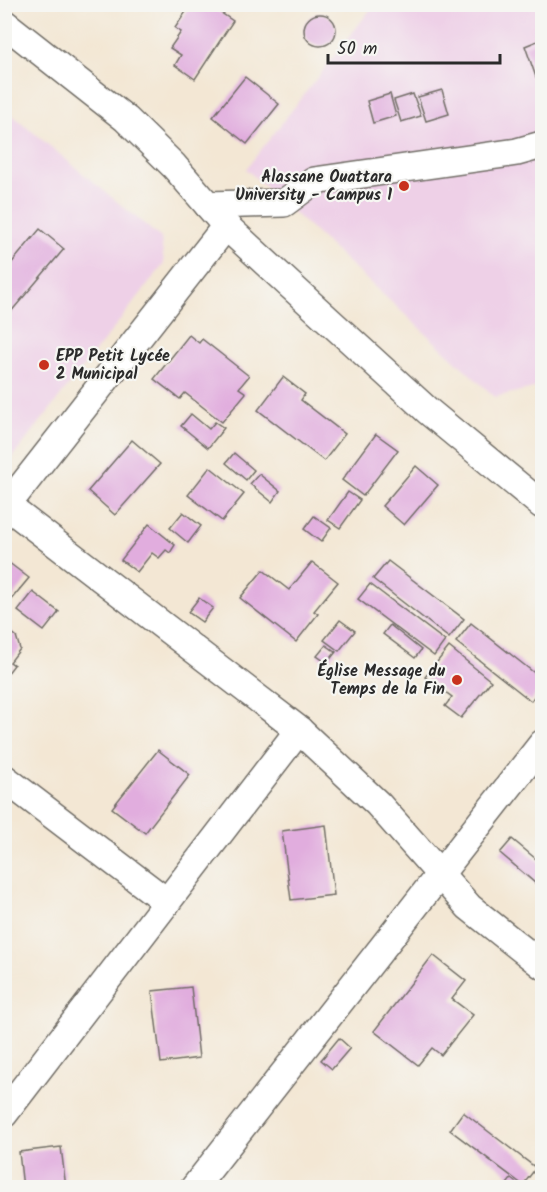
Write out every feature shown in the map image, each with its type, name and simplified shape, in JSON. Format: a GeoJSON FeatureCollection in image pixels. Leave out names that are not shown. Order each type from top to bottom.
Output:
{"type":"FeatureCollection","features":[{"type":"Feature","properties":{"kind":"street"},"geometry":{"type":"LineString","coordinates":[[4,23],[126,118],[226,226],[428,411],[541,501]]}},
{"type":"Feature","properties":{"kind":"street"},"geometry":{"type":"LineString","coordinates":[[208,205],[284,203],[314,181],[517,152],[543,146]]}},
{"type":"Feature","properties":{"kind":"street"},"geometry":{"type":"LineString","coordinates":[[226,226],[6,508],[299,730],[378,804],[469,907],[543,965]]}},
{"type":"Feature","properties":{"kind":"street"},"geometry":{"type":"LineString","coordinates":[[4,1114],[299,730]]}},
{"type":"Feature","properties":{"kind":"street"},"geometry":{"type":"LineString","coordinates":[[194,1188],[543,744]]}},
{"type":"Feature","properties":{"kind":"street"},"geometry":{"type":"LineString","coordinates":[[4,778],[167,902]]}},
{"type":"Feature","properties":{"kind":"shaded area","name":"Alassane Ouattara University - Campus 1"},"geometry":{"type":"Polygon","coordinates":[[[374,5],[542,5],[542,386],[495,397],[246,169],[374,5]]]}},
{"type":"Feature","properties":{"kind":"shaded area","name":"EPP Petit Lycée 2 Municipal"},"geometry":{"type":"Polygon","coordinates":[[[5,109],[161,238],[164,264],[5,467],[5,109]]]}},
{"type":"Feature","properties":{"kind":"building"},"geometry":{"type":"Polygon","coordinates":[[[191,4],[203,4],[233,21],[195,79],[175,65],[181,55],[170,48],[181,32],[175,28],[191,4]]]}},
{"type":"Feature","properties":{"kind":"building"},"geometry":{"type":"Polygon","coordinates":[[[320,14],[331,19],[336,30],[331,41],[320,46],[309,41],[304,30],[309,19],[320,14]]]}},
{"type":"Feature","properties":{"kind":"building"},"geometry":{"type":"Polygon","coordinates":[[[542,39],[542,75],[536,77],[525,46],[542,39]]]}},
{"type":"Feature","properties":{"kind":"building"},"geometry":{"type":"Polygon","coordinates":[[[245,77],[279,104],[247,144],[213,117],[245,77]]]}},
{"type":"Feature","properties":{"kind":"building"},"geometry":{"type":"Polygon","coordinates":[[[442,90],[449,114],[426,121],[418,97],[442,90]]]}},
{"type":"Feature","properties":{"kind":"building"},"geometry":{"type":"Polygon","coordinates":[[[390,94],[396,116],[373,123],[367,101],[390,94]]]}},
{"type":"Feature","properties":{"kind":"building"},"geometry":{"type":"Polygon","coordinates":[[[413,94],[421,116],[401,122],[394,100],[413,94]]]}},
{"type":"Feature","properties":{"kind":"building"},"geometry":{"type":"Polygon","coordinates":[[[40,229],[64,249],[4,320],[4,272],[40,229]]]}},
{"type":"Feature","properties":{"kind":"building"},"geometry":{"type":"Polygon","coordinates":[[[189,335],[199,343],[202,339],[249,376],[239,388],[246,393],[222,422],[185,393],[180,399],[154,379],[189,335]]]}},
{"type":"Feature","properties":{"kind":"building"},"geometry":{"type":"Polygon","coordinates":[[[283,377],[305,394],[301,400],[345,434],[324,461],[258,410],[283,377]]]}},
{"type":"Feature","properties":{"kind":"building"},"geometry":{"type":"Polygon","coordinates":[[[191,414],[209,429],[215,422],[224,428],[208,448],[181,426],[191,414]]]}},
{"type":"Feature","properties":{"kind":"building"},"geometry":{"type":"Polygon","coordinates":[[[376,434],[398,450],[363,496],[342,480],[376,434]]]}},
{"type":"Feature","properties":{"kind":"building"},"geometry":{"type":"Polygon","coordinates":[[[132,440],[160,464],[115,515],[88,491],[132,440]]]}},
{"type":"Feature","properties":{"kind":"building"},"geometry":{"type":"Polygon","coordinates":[[[234,453],[254,470],[246,480],[226,463],[234,453]]]}},
{"type":"Feature","properties":{"kind":"building"},"geometry":{"type":"Polygon","coordinates":[[[416,466],[438,485],[404,525],[382,506],[416,466]]]}},
{"type":"Feature","properties":{"kind":"building"},"geometry":{"type":"Polygon","coordinates":[[[210,467],[244,494],[222,521],[188,495],[210,467]]]}},
{"type":"Feature","properties":{"kind":"building"},"geometry":{"type":"Polygon","coordinates":[[[259,474],[280,491],[272,502],[250,484],[259,474]]]}},
{"type":"Feature","properties":{"kind":"building"},"geometry":{"type":"Polygon","coordinates":[[[348,492],[360,500],[340,528],[328,520],[348,492]]]}},
{"type":"Feature","properties":{"kind":"building"},"geometry":{"type":"Polygon","coordinates":[[[183,512],[201,526],[188,543],[170,528],[183,512]]]}},
{"type":"Feature","properties":{"kind":"building"},"geometry":{"type":"Polygon","coordinates":[[[314,516],[331,528],[321,542],[304,529],[314,516]]]}},
{"type":"Feature","properties":{"kind":"building"},"geometry":{"type":"Polygon","coordinates":[[[149,524],[175,545],[170,553],[166,550],[159,558],[152,553],[137,572],[121,560],[149,524]]]}},
{"type":"Feature","properties":{"kind":"building"},"geometry":{"type":"Polygon","coordinates":[[[4,559],[29,578],[4,608],[4,559]]]}},
{"type":"Feature","properties":{"kind":"building"},"geometry":{"type":"Polygon","coordinates":[[[388,561],[464,619],[449,638],[373,579],[388,561]]]}},
{"type":"Feature","properties":{"kind":"building"},"geometry":{"type":"Polygon","coordinates":[[[312,562],[338,582],[314,611],[318,614],[296,642],[240,598],[263,570],[289,590],[312,562]]]}},
{"type":"Feature","properties":{"kind":"building"},"geometry":{"type":"Polygon","coordinates":[[[370,584],[445,641],[434,656],[358,599],[370,584]]]}},
{"type":"Feature","properties":{"kind":"building"},"geometry":{"type":"Polygon","coordinates":[[[33,592],[59,612],[44,631],[18,611],[33,592]]]}},
{"type":"Feature","properties":{"kind":"building"},"geometry":{"type":"Polygon","coordinates":[[[199,598],[213,608],[202,622],[188,612],[199,598]]]}},
{"type":"Feature","properties":{"kind":"building"},"geometry":{"type":"Polygon","coordinates":[[[340,620],[355,631],[339,651],[324,640],[340,620]]]}},
{"type":"Feature","properties":{"kind":"building"},"geometry":{"type":"Polygon","coordinates":[[[471,623],[542,679],[542,686],[531,701],[456,642],[471,623]]]}},
{"type":"Feature","properties":{"kind":"building"},"geometry":{"type":"Polygon","coordinates":[[[390,625],[421,650],[415,658],[383,634],[390,625]]]}},
{"type":"Feature","properties":{"kind":"building"},"geometry":{"type":"Polygon","coordinates":[[[4,627],[16,636],[20,649],[10,662],[14,665],[4,678],[4,627]]]}},
{"type":"Feature","properties":{"kind":"building"},"geometry":{"type":"Polygon","coordinates":[[[326,645],[336,652],[327,663],[317,656],[326,645]]]}},
{"type":"Feature","properties":{"kind":"building"},"geometry":{"type":"Polygon","coordinates":[[[449,647],[491,681],[461,718],[445,706],[452,697],[425,677],[449,647]]]}},
{"type":"Feature","properties":{"kind":"building"},"geometry":{"type":"Polygon","coordinates":[[[158,750],[190,775],[145,833],[112,808],[158,750]]]}},
{"type":"Feature","properties":{"kind":"building"},"geometry":{"type":"Polygon","coordinates":[[[326,825],[334,895],[291,900],[282,831],[326,825]]]}},
{"type":"Feature","properties":{"kind":"building"},"geometry":{"type":"Polygon","coordinates":[[[512,839],[542,864],[542,889],[500,853],[512,839]]]}},
{"type":"Feature","properties":{"kind":"building"},"geometry":{"type":"Polygon","coordinates":[[[433,955],[466,981],[452,999],[473,1015],[441,1055],[432,1048],[418,1065],[374,1031],[433,955]]]}},
{"type":"Feature","properties":{"kind":"building"},"geometry":{"type":"Polygon","coordinates":[[[191,987],[199,1058],[161,1063],[152,991],[191,987]]]}},
{"type":"Feature","properties":{"kind":"building"},"geometry":{"type":"Polygon","coordinates":[[[339,1038],[350,1048],[332,1069],[321,1060],[339,1038]]]}},
{"type":"Feature","properties":{"kind":"building"},"geometry":{"type":"Polygon","coordinates":[[[463,1112],[536,1168],[523,1185],[450,1130],[463,1112]]]}},
{"type":"Feature","properties":{"kind":"building"},"geometry":{"type":"Polygon","coordinates":[[[61,1147],[66,1188],[23,1188],[19,1152],[61,1147]]]}},
{"type":"Feature","properties":{"kind":"building"},"geometry":{"type":"Polygon","coordinates":[[[511,1179],[523,1188],[504,1188],[511,1179]]]}},
{"type":"Feature","properties":{"kind":"place","name":"Alassane Ouattara University - Campus 1"},"geometry":{"type":"Point","coordinates":[404,186]}},
{"type":"Feature","properties":{"kind":"place","name":"EPP Petit Lycée 2 Municipal"},"geometry":{"type":"Point","coordinates":[44,365]}},
{"type":"Feature","properties":{"kind":"place","name":"Église Message du Temps de la Fin"},"geometry":{"type":"Point","coordinates":[457,680]}}]}
